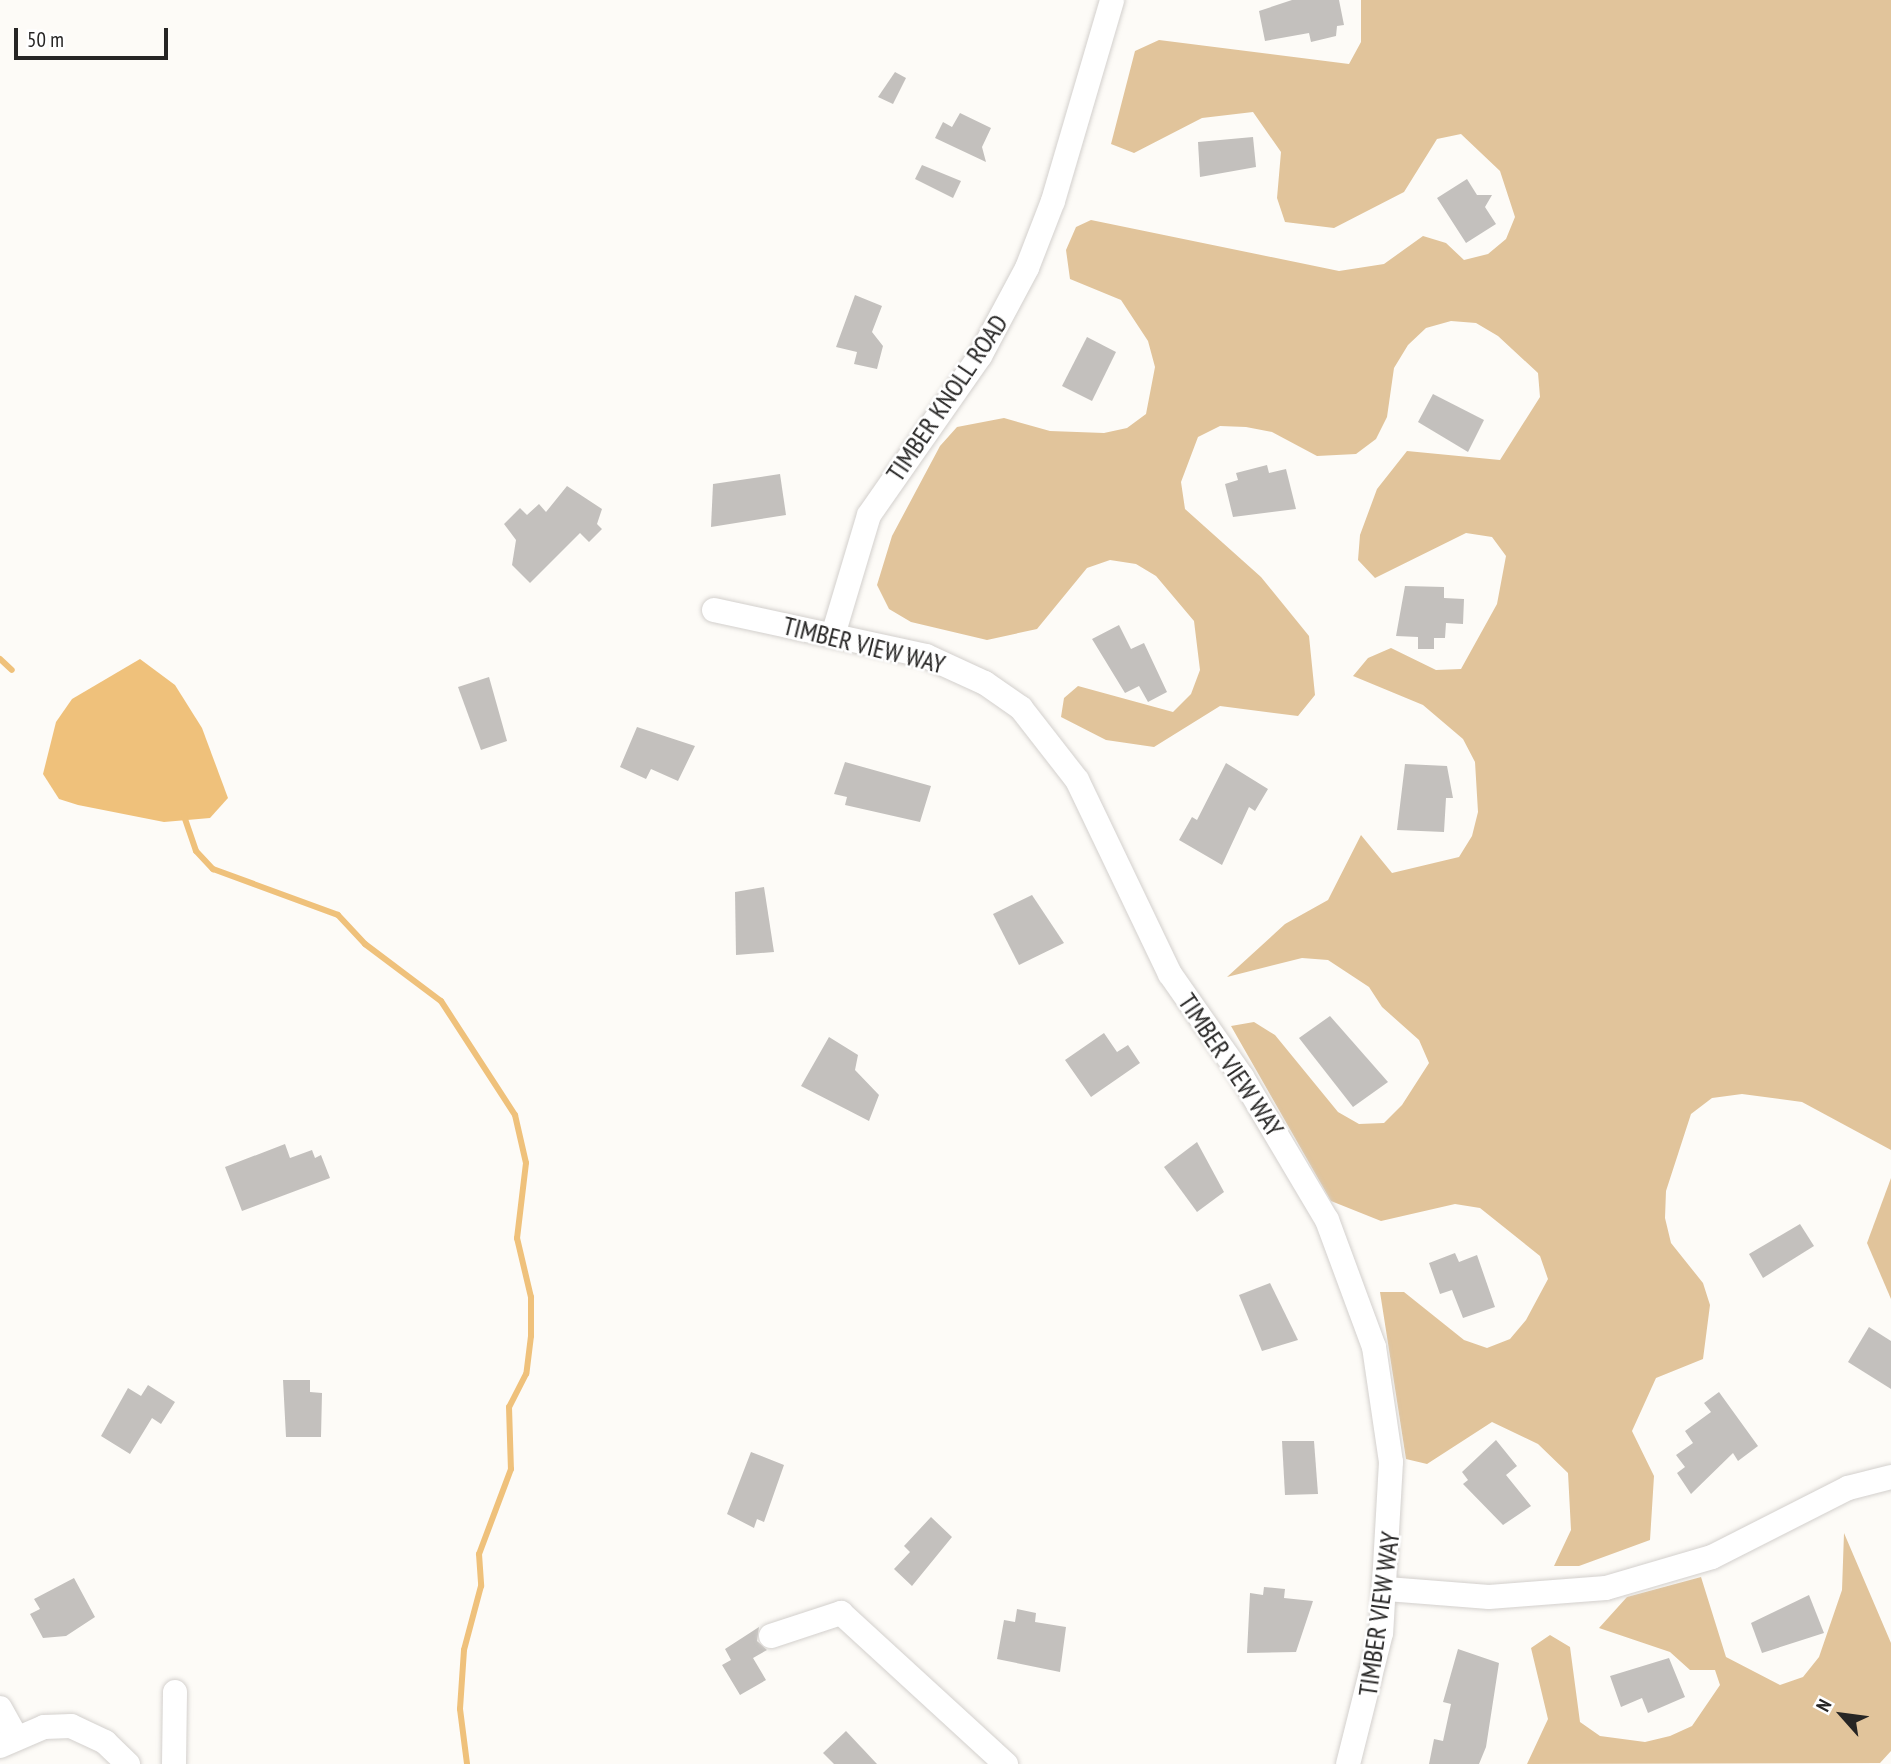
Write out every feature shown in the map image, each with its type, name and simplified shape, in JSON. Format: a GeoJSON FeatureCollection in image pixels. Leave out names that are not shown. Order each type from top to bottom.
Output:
{"type":"FeatureCollection","features":[{"type":"Feature","properties":{"kind":"street","name":"TIMBER KNOLL ROAD"},"geometry":{"type":"LineString","coordinates":[[833,635],[869,515],[981,356],[1027,268],[1053,201],[1112,0]]}},
{"type":"Feature","properties":{"kind":"street","name":"TIMBER VIEW WAY"},"geometry":{"type":"LineString","coordinates":[[714,611],[926,656],[985,683],[1038,726],[1077,780],[1170,974],[1284,1145],[1352,1275],[1387,1423],[1387,1589],[1371,1690],[1348,1764]]}},
{"type":"Feature","properties":{"kind":"street"},"geometry":{"type":"LineString","coordinates":[[1387,1589],[1489,1597],[1606,1588],[1745,1544],[1848,1488],[1891,1477]]}},
{"type":"Feature","properties":{"kind":"street"},"geometry":{"type":"LineString","coordinates":[[771,1636],[841,1613],[1006,1764]]}},
{"type":"Feature","properties":{"kind":"street"},"geometry":{"type":"LineString","coordinates":[[174,1764],[175,1692]]}},
{"type":"Feature","properties":{"kind":"street"},"geometry":{"type":"LineString","coordinates":[[0,1708],[8,1741],[58,1725],[82,1729],[128,1764]]}},
{"type":"Feature","properties":{"kind":"shaded area"},"geometry":{"type":"Polygon","coordinates":[[[1361,0],[1891,0],[1891,1150],[1802,1102],[1742,1094],[1712,1098],[1691,1114],[1666,1191],[1665,1218],[1671,1243],[1703,1283],[1710,1305],[1703,1359],[1656,1378],[1632,1431],[1654,1476],[1650,1540],[1579,1566],[1554,1566],[1571,1530],[1568,1473],[1538,1444],[1492,1422],[1427,1464],[1406,1459],[1380,1292],[1404,1292],[1464,1340],[1487,1348],[1510,1339],[1526,1320],[1548,1279],[1540,1256],[1480,1208],[1455,1204],[1381,1221],[1331,1201],[1231,1026],[1254,1022],[1275,1035],[1338,1112],[1359,1124],[1384,1123],[1402,1105],[1429,1063],[1419,1040],[1382,1007],[1369,987],[1328,960],[1302,958],[1227,977],[1285,924],[1328,900],[1361,835],[1392,873],[1459,857],[1472,836],[1478,812],[1475,762],[1463,739],[1423,705],[1353,676],[1368,658],[1391,648],[1436,670],[1461,669],[1497,604],[1506,556],[1492,537],[1466,533],[1375,578],[1358,560],[1360,535],[1377,489],[1407,451],[1500,460],[1540,397],[1538,373],[1498,336],[1476,323],[1451,321],[1426,328],[1408,345],[1394,368],[1387,417],[1376,439],[1356,454],[1317,456],[1272,432],[1246,427],[1220,426],[1198,437],[1181,482],[1185,509],[1261,577],[1309,636],[1315,695],[1298,716],[1220,706],[1154,747],[1106,740],[1061,717],[1064,698],[1078,686],[1173,712],[1191,694],[1200,670],[1194,621],[1156,576],[1136,564],[1110,560],[1087,568],[1037,629],[987,640],[911,622],[889,609],[877,585],[892,536],[940,446],[957,427],[1004,418],[1050,431],[1104,433],[1127,428],[1146,414],[1155,367],[1148,341],[1121,300],[1070,279],[1066,250],[1076,227],[1091,220],[1339,271],[1384,264],[1423,236],[1446,243],[1464,260],[1488,254],[1506,239],[1515,217],[1500,171],[1461,134],[1437,139],[1404,192],[1334,228],[1285,222],[1277,198],[1281,152],[1253,112],[1202,118],[1134,153],[1111,144],[1135,51],[1159,40],[1349,64],[1361,42],[1361,0]]]}},
{"type":"Feature","properties":{"kind":"shaded area"},"geometry":{"type":"Polygon","coordinates":[[[140,659],[175,685],[202,728],[228,798],[210,818],[164,822],[78,805],[59,799],[43,774],[56,722],[72,699],[140,659]]]}},
{"type":"Feature","properties":{"kind":"shaded area"},"geometry":{"type":"Polygon","coordinates":[[[1891,1178],[1891,1299],[1867,1243],[1891,1178]]]}},
{"type":"Feature","properties":{"kind":"shaded area"},"geometry":{"type":"Polygon","coordinates":[[[1844,1533],[1891,1643],[1891,1751],[1880,1763],[1527,1764],[1548,1719],[1531,1648],[1550,1635],[1570,1647],[1580,1722],[1600,1736],[1645,1742],[1670,1736],[1692,1726],[1720,1685],[1715,1670],[1690,1670],[1670,1652],[1599,1628],[1627,1597],[1701,1577],[1726,1657],[1780,1685],[1803,1677],[1819,1657],[1842,1590],[1844,1533]]]}},
{"type":"Feature","properties":{"kind":"building"},"geometry":{"type":"Polygon","coordinates":[[[1292,0],[1339,0],[1344,25],[1337,26],[1336,36],[1311,42],[1309,33],[1265,41],[1259,11],[1292,0]]]}},
{"type":"Feature","properties":{"kind":"building"},"geometry":{"type":"Polygon","coordinates":[[[895,72],[906,78],[893,104],[878,97],[895,72]]]}},
{"type":"Feature","properties":{"kind":"building"},"geometry":{"type":"Polygon","coordinates":[[[960,113],[991,128],[982,147],[986,162],[935,138],[943,122],[952,127],[960,113]]]}},
{"type":"Feature","properties":{"kind":"building"},"geometry":{"type":"Polygon","coordinates":[[[1253,137],[1256,167],[1200,177],[1198,142],[1253,137]]]}},
{"type":"Feature","properties":{"kind":"building"},"geometry":{"type":"Polygon","coordinates":[[[922,165],[961,181],[953,198],[915,179],[922,165]]]}},
{"type":"Feature","properties":{"kind":"building"},"geometry":{"type":"Polygon","coordinates":[[[1467,179],[1477,195],[1492,195],[1485,207],[1496,224],[1466,243],[1437,198],[1467,179]]]}},
{"type":"Feature","properties":{"kind":"building"},"geometry":{"type":"Polygon","coordinates":[[[855,295],[882,306],[872,332],[883,346],[877,369],[854,364],[857,352],[836,347],[855,295]]]}},
{"type":"Feature","properties":{"kind":"building"},"geometry":{"type":"Polygon","coordinates":[[[1087,337],[1116,352],[1092,401],[1062,386],[1087,337]]]}},
{"type":"Feature","properties":{"kind":"building"},"geometry":{"type":"Polygon","coordinates":[[[1433,394],[1484,420],[1468,452],[1418,422],[1433,394]]]}},
{"type":"Feature","properties":{"kind":"building"},"geometry":{"type":"Polygon","coordinates":[[[1267,465],[1269,473],[1286,469],[1296,509],[1233,517],[1225,484],[1238,480],[1236,473],[1267,465]]]}},
{"type":"Feature","properties":{"kind":"building"},"geometry":{"type":"Polygon","coordinates":[[[780,474],[786,515],[711,527],[713,484],[780,474]]]}},
{"type":"Feature","properties":{"kind":"building"},"geometry":{"type":"Polygon","coordinates":[[[567,486],[602,509],[597,524],[602,529],[589,542],[580,533],[530,583],[512,565],[516,540],[504,524],[520,508],[527,515],[539,504],[546,512],[567,486]]]}},
{"type":"Feature","properties":{"kind":"building"},"geometry":{"type":"Polygon","coordinates":[[[1405,586],[1444,587],[1444,598],[1464,599],[1463,624],[1446,623],[1445,638],[1434,638],[1434,649],[1418,649],[1418,637],[1396,636],[1405,586]]]}},
{"type":"Feature","properties":{"kind":"building"},"geometry":{"type":"Polygon","coordinates":[[[1119,625],[1131,649],[1144,643],[1167,692],[1148,702],[1139,686],[1125,693],[1092,639],[1119,625]]]}},
{"type":"Feature","properties":{"kind":"building"},"geometry":{"type":"Polygon","coordinates":[[[489,677],[507,741],[481,750],[458,687],[489,677]]]}},
{"type":"Feature","properties":{"kind":"building"},"geometry":{"type":"Polygon","coordinates":[[[637,727],[695,746],[678,781],[651,769],[646,779],[620,767],[637,727]]]}},
{"type":"Feature","properties":{"kind":"building"},"geometry":{"type":"Polygon","coordinates":[[[845,762],[931,786],[920,822],[845,805],[847,797],[834,794],[845,762]]]}},
{"type":"Feature","properties":{"kind":"building"},"geometry":{"type":"Polygon","coordinates":[[[1226,763],[1268,789],[1255,811],[1249,807],[1222,865],[1179,840],[1192,817],[1197,820],[1226,763]]]}},
{"type":"Feature","properties":{"kind":"building"},"geometry":{"type":"Polygon","coordinates":[[[1405,764],[1447,766],[1453,798],[1446,798],[1444,832],[1397,830],[1405,764]]]}},
{"type":"Feature","properties":{"kind":"building"},"geometry":{"type":"Polygon","coordinates":[[[764,887],[774,952],[736,955],[735,892],[764,887]]]}},
{"type":"Feature","properties":{"kind":"building"},"geometry":{"type":"Polygon","coordinates":[[[1032,895],[1064,943],[1019,965],[993,914],[1032,895]]]}},
{"type":"Feature","properties":{"kind":"building"},"geometry":{"type":"Polygon","coordinates":[[[1330,1016],[1388,1082],[1353,1107],[1299,1038],[1330,1016]]]}},
{"type":"Feature","properties":{"kind":"building"},"geometry":{"type":"Polygon","coordinates":[[[1104,1033],[1117,1052],[1128,1045],[1140,1063],[1091,1097],[1065,1060],[1104,1033]]]}},
{"type":"Feature","properties":{"kind":"building"},"geometry":{"type":"Polygon","coordinates":[[[829,1037],[858,1055],[855,1070],[879,1095],[869,1121],[801,1086],[829,1037]]]}},
{"type":"Feature","properties":{"kind":"building"},"geometry":{"type":"Polygon","coordinates":[[[1197,1142],[1224,1192],[1197,1212],[1164,1167],[1197,1142]]]}},
{"type":"Feature","properties":{"kind":"building"},"geometry":{"type":"Polygon","coordinates":[[[285,1144],[290,1158],[312,1150],[315,1158],[321,1155],[330,1178],[242,1211],[225,1167],[285,1144]]]}},
{"type":"Feature","properties":{"kind":"building"},"geometry":{"type":"Polygon","coordinates":[[[1800,1224],[1814,1246],[1763,1278],[1749,1254],[1800,1224]]]}},
{"type":"Feature","properties":{"kind":"building"},"geometry":{"type":"Polygon","coordinates":[[[1455,1253],[1459,1262],[1477,1255],[1495,1307],[1463,1318],[1452,1290],[1440,1294],[1429,1263],[1455,1253]]]}},
{"type":"Feature","properties":{"kind":"building"},"geometry":{"type":"Polygon","coordinates":[[[1270,1283],[1298,1340],[1262,1351],[1239,1295],[1270,1283]]]}},
{"type":"Feature","properties":{"kind":"building"},"geometry":{"type":"Polygon","coordinates":[[[1869,1327],[1891,1341],[1891,1389],[1848,1362],[1869,1327]]]}},
{"type":"Feature","properties":{"kind":"building"},"geometry":{"type":"Polygon","coordinates":[[[283,1380],[310,1380],[310,1392],[322,1393],[321,1437],[286,1437],[283,1380]]]}},
{"type":"Feature","properties":{"kind":"building"},"geometry":{"type":"Polygon","coordinates":[[[148,1385],[175,1402],[161,1424],[152,1418],[130,1454],[101,1436],[128,1388],[141,1396],[148,1385]]]}},
{"type":"Feature","properties":{"kind":"building"},"geometry":{"type":"Polygon","coordinates":[[[1719,1392],[1758,1446],[1738,1461],[1733,1453],[1691,1494],[1677,1473],[1685,1467],[1676,1455],[1693,1443],[1685,1431],[1711,1412],[1704,1403],[1719,1392]]]}},
{"type":"Feature","properties":{"kind":"building"},"geometry":{"type":"Polygon","coordinates":[[[1496,1440],[1517,1466],[1506,1475],[1531,1506],[1503,1525],[1463,1484],[1468,1480],[1462,1472],[1496,1440]]]}},
{"type":"Feature","properties":{"kind":"building"},"geometry":{"type":"Polygon","coordinates":[[[1282,1441],[1314,1441],[1318,1494],[1285,1495],[1282,1441]]]}},
{"type":"Feature","properties":{"kind":"building"},"geometry":{"type":"Polygon","coordinates":[[[751,1452],[784,1465],[764,1522],[757,1519],[754,1528],[727,1514],[751,1452]]]}},
{"type":"Feature","properties":{"kind":"building"},"geometry":{"type":"Polygon","coordinates":[[[931,1517],[952,1537],[912,1586],[894,1569],[910,1552],[904,1546],[931,1517]]]}},
{"type":"Feature","properties":{"kind":"building"},"geometry":{"type":"Polygon","coordinates":[[[74,1578],[95,1617],[66,1636],[43,1638],[30,1614],[40,1609],[34,1599],[74,1578]]]}},
{"type":"Feature","properties":{"kind":"building"},"geometry":{"type":"Polygon","coordinates":[[[1264,1587],[1285,1589],[1284,1598],[1313,1601],[1296,1652],[1247,1653],[1250,1593],[1263,1595],[1264,1587]]]}},
{"type":"Feature","properties":{"kind":"building"},"geometry":{"type":"Polygon","coordinates":[[[1809,1595],[1824,1633],[1762,1653],[1751,1623],[1809,1595]]]}},
{"type":"Feature","properties":{"kind":"building"},"geometry":{"type":"Polygon","coordinates":[[[1017,1609],[1036,1613],[1035,1622],[1066,1627],[1060,1672],[997,1659],[1004,1620],[1015,1622],[1017,1609]]]}},
{"type":"Feature","properties":{"kind":"building"},"geometry":{"type":"Polygon","coordinates":[[[759,1627],[757,1641],[767,1650],[753,1658],[766,1680],[740,1695],[722,1665],[731,1660],[725,1649],[759,1627]]]}},
{"type":"Feature","properties":{"kind":"building"},"geometry":{"type":"Polygon","coordinates":[[[1458,1649],[1499,1663],[1486,1747],[1479,1764],[1429,1764],[1434,1739],[1443,1741],[1451,1704],[1443,1702],[1458,1649]]]}},
{"type":"Feature","properties":{"kind":"building"},"geometry":{"type":"Polygon","coordinates":[[[1669,1658],[1685,1697],[1648,1713],[1642,1698],[1621,1707],[1610,1676],[1669,1658]]]}},
{"type":"Feature","properties":{"kind":"building"},"geometry":{"type":"Polygon","coordinates":[[[846,1731],[877,1764],[834,1764],[823,1753],[846,1731]]]}},
{"type":"Feature","properties":{"kind":"waterway"},"geometry":{"type":"LineString","coordinates":[[0,659],[12,670]]}},
{"type":"Feature","properties":{"kind":"waterway"},"geometry":{"type":"LineString","coordinates":[[184,816],[196,851],[213,869],[338,915],[365,944],[441,1001],[515,1115],[526,1163],[517,1238],[531,1297],[531,1336],[526,1374],[509,1407],[511,1469],[479,1554],[481,1586],[464,1650],[460,1709],[467,1764]]}}]}
